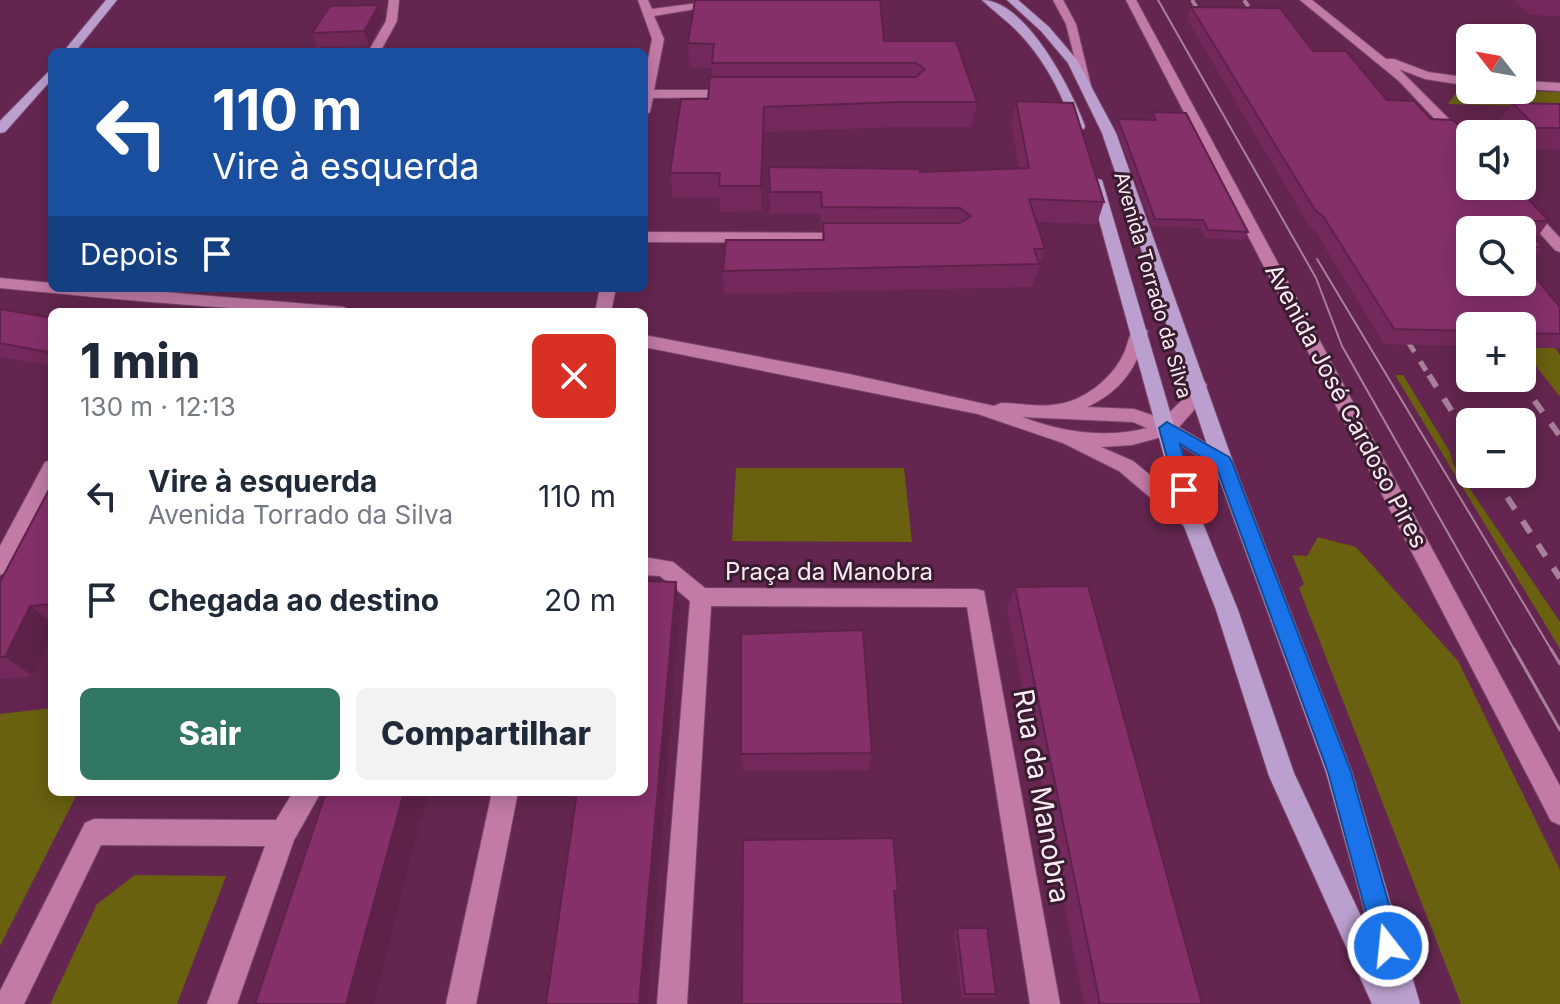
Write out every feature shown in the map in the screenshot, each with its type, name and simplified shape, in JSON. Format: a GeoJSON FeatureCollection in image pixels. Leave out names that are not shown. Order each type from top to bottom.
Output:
{"type":"FeatureCollection","features":[{"type":"Feature","properties":{"kind":"main road"},"geometry":{"type":"LineString","coordinates":[[72,48],[112,0]]}},
{"type":"Feature","properties":{"kind":"main road","name":"Avenida Torrado da Silva"},"geometry":{"type":"LineString","coordinates":[[987,0],[1025,31],[1056,69],[1069,96],[1140,331],[1192,521],[1227,610],[1282,776],[1387,1004]]}},
{"type":"Feature","properties":{"kind":"main road","name":"Avenida Torrado da Silva"},"geometry":{"type":"LineString","coordinates":[[1012,0],[1055,39],[1088,87],[1109,133],[1223,462],[1339,772],[1405,1004]]}},
{"type":"Feature","properties":{"kind":"main road"},"geometry":{"type":"LineString","coordinates":[[0,129],[48,76]]}},
{"type":"Feature","properties":{"kind":"street"},"geometry":{"type":"LineString","coordinates":[[376,48],[395,13],[394,0]]}},
{"type":"Feature","properties":{"kind":"street"},"geometry":{"type":"LineString","coordinates":[[643,0],[658,39],[648,85]]}},
{"type":"Feature","properties":{"kind":"street"},"geometry":{"type":"LineString","coordinates":[[650,13],[744,0]]}},
{"type":"Feature","properties":{"kind":"street"},"geometry":{"type":"LineString","coordinates":[[1058,0],[1071,24],[1088,87]]}},
{"type":"Feature","properties":{"kind":"street","name":"Avenida José Cardoso Pires"},"geometry":{"type":"LineString","coordinates":[[1131,0],[1560,812]]}},
{"type":"Feature","properties":{"kind":"street"},"geometry":{"type":"LineString","coordinates":[[1305,0],[1366,47],[1456,132]]}},
{"type":"Feature","properties":{"kind":"street"},"geometry":{"type":"LineString","coordinates":[[1366,47],[1408,69],[1456,81]]}},
{"type":"Feature","properties":{"kind":"street"},"geometry":{"type":"LineString","coordinates":[[1536,86],[1560,87]]}},
{"type":"Feature","properties":{"kind":"street"},"geometry":{"type":"LineString","coordinates":[[1444,119],[1437,106],[1442,93],[1456,88]]}},
{"type":"Feature","properties":{"kind":"street"},"geometry":{"type":"LineString","coordinates":[[648,94],[751,94]]}},
{"type":"Feature","properties":{"kind":"street"},"geometry":{"type":"LineString","coordinates":[[1517,200],[1560,247]]}},
{"type":"Feature","properties":{"kind":"street"},"geometry":{"type":"LineString","coordinates":[[648,237],[871,238]]}},
{"type":"Feature","properties":{"kind":"street"},"geometry":{"type":"LineString","coordinates":[[0,283],[48,287]]}},
{"type":"Feature","properties":{"kind":"street"},"geometry":{"type":"LineString","coordinates":[[94,292],[288,308]]}},
{"type":"Feature","properties":{"kind":"street"},"geometry":{"type":"LineString","coordinates":[[1048,412],[1082,402],[1107,390],[1124,372],[1140,331]]}},
{"type":"Feature","properties":{"kind":"street"},"geometry":{"type":"LineString","coordinates":[[648,342],[819,373],[978,407],[1060,436],[1126,466],[1192,521]]}},
{"type":"Feature","properties":{"kind":"street","name":"Avenida Torrado da Silva"},"geometry":{"type":"LineString","coordinates":[[1198,385],[1190,405],[1167,428],[1223,462]]}},
{"type":"Feature","properties":{"kind":"street"},"geometry":{"type":"LineString","coordinates":[[978,407],[1134,416],[1167,428]]}},
{"type":"Feature","properties":{"kind":"street"},"geometry":{"type":"LineString","coordinates":[[1060,436],[1130,439],[1167,428]]}},
{"type":"Feature","properties":{"kind":"street"},"geometry":{"type":"LineString","coordinates":[[0,566],[48,475]]}},
{"type":"Feature","properties":{"kind":"street","name":"Praça da Manobra"},"geometry":{"type":"LineString","coordinates":[[648,566],[665,568],[701,597],[976,598]]}},
{"type":"Feature","properties":{"kind":"street"},"geometry":{"type":"LineString","coordinates":[[672,1004],[701,597]]}},
{"type":"Feature","properties":{"kind":"street","name":"Rua da Manobra"},"geometry":{"type":"LineString","coordinates":[[976,598],[1045,1004]]}},
{"type":"Feature","properties":{"kind":"street"},"geometry":{"type":"LineString","coordinates":[[222,1004],[283,833],[306,796]]}},
{"type":"Feature","properties":{"kind":"street"},"geometry":{"type":"LineString","coordinates":[[461,1004],[504,796]]}},
{"type":"Feature","properties":{"kind":"street"},"geometry":{"type":"LineString","coordinates":[[9,1004],[94,832],[283,833]]}},
{"type":"Feature","properties":{"kind":"shaded area"},"geometry":{"type":"Polygon","coordinates":[[[1536,91],[1560,92],[1560,107],[1448,104],[1456,93],[1456,104],[1536,104],[1536,91]]]}},
{"type":"Feature","properties":{"kind":"shaded area"},"geometry":{"type":"Polygon","coordinates":[[[1536,348],[1555,348],[1560,355],[1560,397],[1536,366],[1536,348]]]}},
{"type":"Feature","properties":{"kind":"shaded area"},"geometry":{"type":"Polygon","coordinates":[[[1395,375],[1403,375],[1450,452],[1456,476],[1395,375]]]}},
{"type":"Feature","properties":{"kind":"shaded area"},"geometry":{"type":"Polygon","coordinates":[[[736,468],[904,468],[912,542],[732,541],[736,468]]]}},
{"type":"Feature","properties":{"kind":"shaded area"},"geometry":{"type":"Polygon","coordinates":[[[1463,488],[1469,488],[1560,622],[1560,649],[1463,488]]]}},
{"type":"Feature","properties":{"kind":"shaded area"},"geometry":{"type":"Polygon","coordinates":[[[1318,537],[1356,547],[1458,661],[1560,870],[1560,1004],[1461,1004],[1299,588],[1304,584],[1292,555],[1307,556],[1318,537]]]}},
{"type":"Feature","properties":{"kind":"shaded area"},"geometry":{"type":"Polygon","coordinates":[[[48,708],[48,796],[76,796],[0,946],[0,714],[48,708]]]}},
{"type":"Feature","properties":{"kind":"shaded area"},"geometry":{"type":"Polygon","coordinates":[[[135,875],[226,876],[177,1004],[50,1004],[97,904],[135,875]]]}},
{"type":"Feature","properties":{"kind":"building"},"geometry":{"type":"Polygon","coordinates":[[[695,0],[880,0],[884,41],[956,41],[977,102],[764,107],[761,186],[719,186],[720,173],[670,173],[681,99],[708,99],[710,77],[916,77],[925,69],[916,63],[712,63],[714,44],[688,43],[695,0]]]}},
{"type":"Feature","properties":{"kind":"building"},"geometry":{"type":"Polygon","coordinates":[[[379,5],[364,31],[312,33],[330,6],[379,5]]]}},
{"type":"Feature","properties":{"kind":"building"},"geometry":{"type":"Polygon","coordinates":[[[1191,7],[1280,8],[1313,51],[1346,51],[1387,100],[1414,101],[1431,119],[1453,120],[1456,123],[1456,200],[1529,200],[1549,221],[1536,221],[1536,216],[1456,216],[1456,296],[1536,296],[1536,278],[1560,307],[1560,334],[1536,333],[1536,312],[1456,312],[1456,331],[1394,329],[1323,216],[1315,210],[1191,7]]]}},
{"type":"Feature","properties":{"kind":"building"},"geometry":{"type":"Polygon","coordinates":[[[1016,101],[1073,103],[1104,202],[1029,199],[1045,249],[1034,249],[1039,264],[723,271],[726,240],[824,240],[823,223],[960,223],[971,216],[960,208],[822,207],[821,192],[770,192],[769,167],[920,169],[920,172],[1029,168],[1016,101]]]}},
{"type":"Feature","properties":{"kind":"building"},"geometry":{"type":"Polygon","coordinates":[[[1513,104],[1560,104],[1560,128],[1537,128],[1536,120],[1529,120],[1513,104]]]}},
{"type":"Feature","properties":{"kind":"building"},"geometry":{"type":"Polygon","coordinates":[[[1152,112],[1186,113],[1248,232],[1208,230],[1203,220],[1155,219],[1118,119],[1156,120],[1152,112]]]}},
{"type":"Feature","properties":{"kind":"building"},"geometry":{"type":"Polygon","coordinates":[[[0,309],[48,317],[48,352],[0,343],[0,309]]]}},
{"type":"Feature","properties":{"kind":"building"},"geometry":{"type":"Polygon","coordinates":[[[48,492],[48,604],[30,606],[5,657],[0,657],[0,582],[48,492]]]}},
{"type":"Feature","properties":{"kind":"building"},"geometry":{"type":"Polygon","coordinates":[[[648,581],[676,582],[639,1004],[546,1004],[576,796],[648,796],[648,581]]]}},
{"type":"Feature","properties":{"kind":"building"},"geometry":{"type":"Polygon","coordinates":[[[1088,586],[1202,1004],[1100,1004],[1015,587],[1088,586]]]}},
{"type":"Feature","properties":{"kind":"building"},"geometry":{"type":"Polygon","coordinates":[[[863,630],[872,753],[741,754],[741,634],[863,630]]]}},
{"type":"Feature","properties":{"kind":"building"},"geometry":{"type":"Polygon","coordinates":[[[325,796],[403,796],[346,1004],[255,1004],[325,796]]]}},
{"type":"Feature","properties":{"kind":"building"},"geometry":{"type":"Polygon","coordinates":[[[893,838],[903,1004],[742,1004],[743,840],[893,838]]]}},
{"type":"Feature","properties":{"kind":"building"},"geometry":{"type":"Polygon","coordinates":[[[957,928],[987,928],[996,994],[965,994],[957,928]]]}},
{"type":"Feature","properties":{"kind":"tram line"},"geometry":{"type":"LineString","coordinates":[[1158,0],[1316,278],[1342,346],[1515,651]]}},
{"type":"Feature","properties":{"kind":"tram line"},"geometry":{"type":"LineString","coordinates":[[1317,259],[1552,651]]}},
{"type":"Feature","properties":{"kind":"tram line"},"geometry":{"type":"LineString","coordinates":[[1514,649],[1560,730]]}},
{"type":"Feature","properties":{"kind":"tram line"},"geometry":{"type":"LineString","coordinates":[[1551,649],[1560,664]]}},
{"type":"Feature","properties":{"kind":"railway"},"geometry":{"type":"LineString","coordinates":[[1192,0],[1209,27]]}},
{"type":"Feature","properties":{"kind":"railway"},"geometry":{"type":"LineString","coordinates":[[1244,0],[1262,26]]}},
{"type":"Feature","properties":{"kind":"railway"},"geometry":{"type":"LineString","coordinates":[[1397,324],[1430,377]]}},
{"type":"Feature","properties":{"kind":"railway"},"geometry":{"type":"LineString","coordinates":[[1429,375],[1456,418]]}},
{"type":"Feature","properties":{"kind":"railway"},"geometry":{"type":"LineString","coordinates":[[1528,392],[1560,436]]}},
{"type":"Feature","properties":{"kind":"railway"},"geometry":{"type":"LineString","coordinates":[[1501,488],[1560,578]]}},
{"type":"Feature","properties":{"kind":"route"},"geometry":{"type":"LineString","coordinates":[[1184,490],[1167,428],[1223,462],[1339,772],[1388,946]]}}]}
